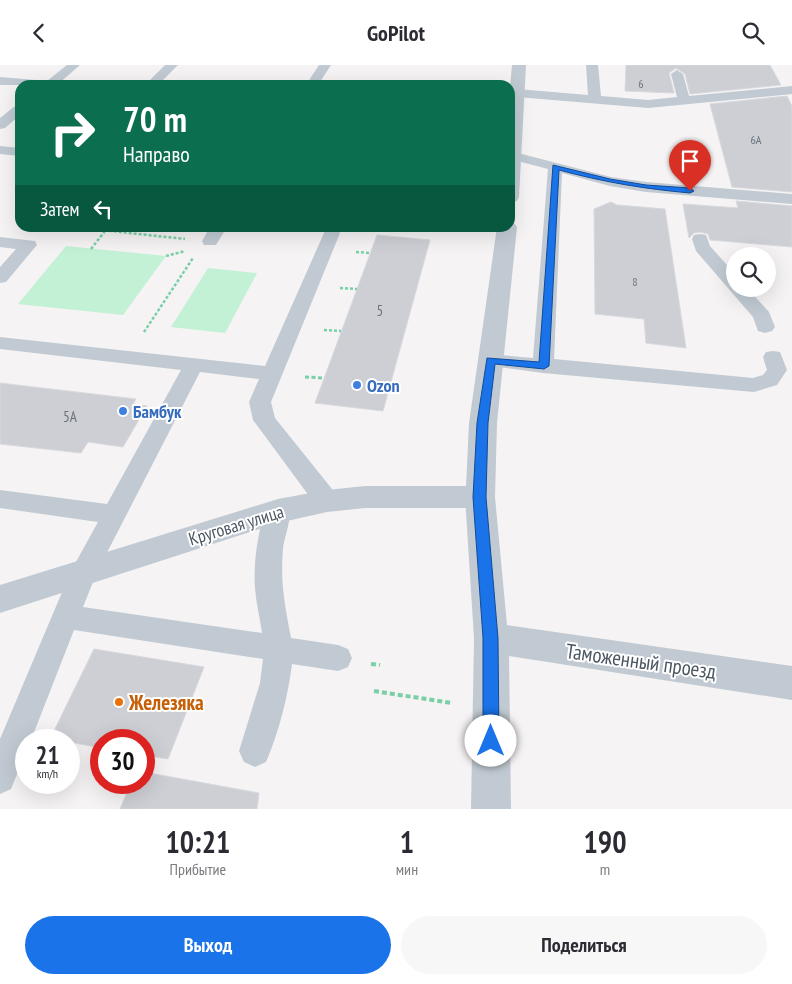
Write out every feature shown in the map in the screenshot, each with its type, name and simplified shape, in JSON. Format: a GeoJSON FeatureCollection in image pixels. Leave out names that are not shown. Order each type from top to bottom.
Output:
{"type":"FeatureCollection","features":[{"type":"Feature","properties":{"kind":"street"},"geometry":{"type":"LineString","coordinates":[[515,135],[519,65]]}},
{"type":"Feature","properties":{"kind":"street"},"geometry":{"type":"LineString","coordinates":[[491,809],[491,638],[480,497],[482,423],[506,232]]}},
{"type":"Feature","properties":{"kind":"street","name":"Круговая улица"},"geometry":{"type":"LineString","coordinates":[[0,599],[278,511],[327,501],[408,496],[480,497]]}},
{"type":"Feature","properties":{"kind":"street","name":"Таможенный проезд"},"geometry":{"type":"LineString","coordinates":[[491,638],[792,683]]}},
{"type":"Feature","properties":{"kind":"lane"},"geometry":{"type":"LineString","coordinates":[[56,80],[74,65]]}},
{"type":"Feature","properties":{"kind":"lane"},"geometry":{"type":"LineString","coordinates":[[156,80],[172,65]]}},
{"type":"Feature","properties":{"kind":"lane"},"geometry":{"type":"LineString","coordinates":[[315,80],[325,65]]}},
{"type":"Feature","properties":{"kind":"lane"},"geometry":{"type":"LineString","coordinates":[[592,65],[595,99]]}},
{"type":"Feature","properties":{"kind":"lane"},"geometry":{"type":"LineString","coordinates":[[677,74],[684,100]]}},
{"type":"Feature","properties":{"kind":"lane"},"geometry":{"type":"LineString","coordinates":[[0,81],[15,82]]}},
{"type":"Feature","properties":{"kind":"lane"},"geometry":{"type":"LineString","coordinates":[[517,93],[648,103],[792,90]]}},
{"type":"Feature","properties":{"kind":"lane"},"geometry":{"type":"LineString","coordinates":[[0,125],[15,113]]}},
{"type":"Feature","properties":{"kind":"lane"},"geometry":{"type":"LineString","coordinates":[[0,150],[15,152]]}},
{"type":"Feature","properties":{"kind":"lane"},"geometry":{"type":"LineString","coordinates":[[515,156],[610,181],[692,198],[792,199]]}},
{"type":"Feature","properties":{"kind":"lane"},"geometry":{"type":"LineString","coordinates":[[544,366],[555,167]]}},
{"type":"Feature","properties":{"kind":"lane"},"geometry":{"type":"LineString","coordinates":[[327,501],[264,420],[260,402],[332,233]]}},
{"type":"Feature","properties":{"kind":"lane"},"geometry":{"type":"LineString","coordinates":[[700,239],[702,247],[726,275]]}},
{"type":"Feature","properties":{"kind":"lane"},"geometry":{"type":"LineString","coordinates":[[0,242],[29,245],[0,278]]}},
{"type":"Feature","properties":{"kind":"lane"},"geometry":{"type":"LineString","coordinates":[[745,297],[762,316],[765,327]]}},
{"type":"Feature","properties":{"kind":"lane"},"geometry":{"type":"LineString","coordinates":[[0,343],[272,374]]}},
{"type":"Feature","properties":{"kind":"lane"},"geometry":{"type":"LineString","coordinates":[[490,360],[754,385],[770,380],[777,370],[773,357]]}},
{"type":"Feature","properties":{"kind":"lane"},"geometry":{"type":"LineString","coordinates":[[0,778],[84,571],[194,365]]}},
{"type":"Feature","properties":{"kind":"lane"},"geometry":{"type":"LineString","coordinates":[[0,499],[114,514]]}},
{"type":"Feature","properties":{"kind":"lane"},"geometry":{"type":"LineString","coordinates":[[254,751],[275,683],[278,649],[268,587],[270,547],[278,511]]}},
{"type":"Feature","properties":{"kind":"lane"},"geometry":{"type":"LineString","coordinates":[[65,616],[338,658]]}},
{"type":"Feature","properties":{"kind":"path"},"geometry":{"type":"LineString","coordinates":[[91,249],[105,232]]}},
{"type":"Feature","properties":{"kind":"path"},"geometry":{"type":"LineString","coordinates":[[127,232],[211,236]]}},
{"type":"Feature","properties":{"kind":"path"},"geometry":{"type":"LineString","coordinates":[[128,357],[211,236]]}},
{"type":"Feature","properties":{"kind":"path"},"geometry":{"type":"LineString","coordinates":[[374,691],[456,704]]}},
{"type":"Feature","properties":{"kind":"green space"},"geometry":{"type":"Polygon","coordinates":[[[66,246],[166,256],[123,315],[18,304],[66,246]]]}},
{"type":"Feature","properties":{"kind":"green space"},"geometry":{"type":"Polygon","coordinates":[[[208,268],[257,273],[225,333],[171,327],[208,268]]]}},
{"type":"Feature","properties":{"kind":"building"},"geometry":{"type":"Polygon","coordinates":[[[626,65],[770,65],[781,85],[690,94],[685,74],[676,68],[669,73],[674,93],[625,91],[626,65]]]}},
{"type":"Feature","properties":{"kind":"building"},"geometry":{"type":"Polygon","coordinates":[[[787,96],[792,106],[792,192],[732,187],[710,104],[787,96]]]}},
{"type":"Feature","properties":{"kind":"building"},"geometry":{"type":"Polygon","coordinates":[[[736,201],[792,206],[792,247],[710,240],[708,234],[700,232],[694,233],[689,238],[683,204],[738,208],[736,201]]]}},
{"type":"Feature","properties":{"kind":"building"},"geometry":{"type":"Polygon","coordinates":[[[611,202],[617,205],[665,209],[686,348],[646,343],[644,319],[595,314],[594,209],[611,202]]]}},
{"type":"Feature","properties":{"kind":"building"},"geometry":{"type":"Polygon","coordinates":[[[377,235],[430,240],[383,411],[315,403],[377,235]]]}},
{"type":"Feature","properties":{"kind":"building"},"geometry":{"type":"Polygon","coordinates":[[[0,383],[136,399],[133,404],[147,406],[123,447],[88,442],[81,453],[0,444],[0,383]]]}},
{"type":"Feature","properties":{"kind":"building"},"geometry":{"type":"Polygon","coordinates":[[[94,649],[204,667],[168,759],[155,757],[155,729],[90,729],[90,746],[80,744],[80,729],[55,729],[94,649]]]}},
{"type":"Feature","properties":{"kind":"building"},"geometry":{"type":"Polygon","coordinates":[[[155,774],[259,793],[257,809],[120,809],[126,794],[155,794],[155,774]]]}},
{"type":"Feature","properties":{"kind":"place","name":"Ozon"},"geometry":{"type":"Point","coordinates":[357,385]}},
{"type":"Feature","properties":{"kind":"place","name":"Бамбук"},"geometry":{"type":"Point","coordinates":[123,411]}},
{"type":"Feature","properties":{"kind":"place","name":"Железяка"},"geometry":{"type":"Point","coordinates":[119,702]}},
{"type":"Feature","properties":{"kind":"route"},"geometry":{"type":"LineString","coordinates":[[491,741],[491,638],[480,497],[482,423],[490,360],[544,366],[555,167],[610,181],[690,191]]}}]}
